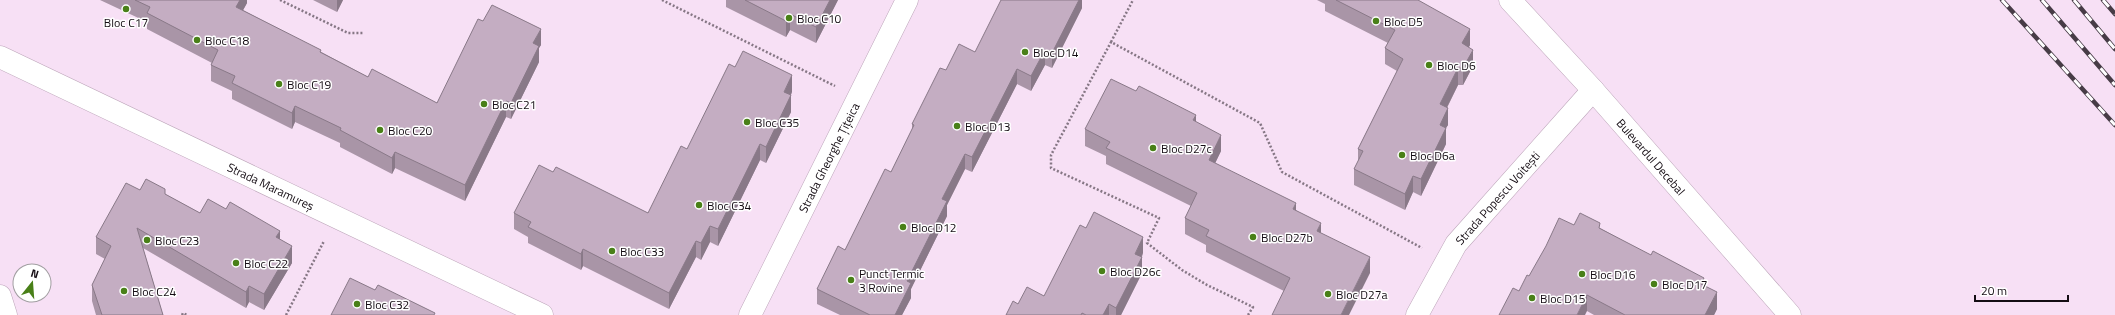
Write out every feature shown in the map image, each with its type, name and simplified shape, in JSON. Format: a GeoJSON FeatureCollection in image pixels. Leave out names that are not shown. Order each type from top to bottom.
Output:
{"type":"FeatureCollection","features":[{"type":"Feature","properties":{"kind":"street","name":"Strada Gheorghe Țițeica"},"geometry":{"type":"LineString","coordinates":[[750,315],[907,0]]}},
{"type":"Feature","properties":{"kind":"street","name":"Bulevardul Decebal"},"geometry":{"type":"LineString","coordinates":[[1510,0],[1593,90],[1790,315]]}},
{"type":"Feature","properties":{"kind":"street","name":"Strada Maramureș"},"geometry":{"type":"LineString","coordinates":[[0,57],[542,315]]}},
{"type":"Feature","properties":{"kind":"street","name":"Strada Popescu Voitești"},"geometry":{"type":"LineString","coordinates":[[1417,315],[1456,244],[1593,90]]}},
{"type":"Feature","properties":{"kind":"street"},"geometry":{"type":"LineString","coordinates":[[0,296],[6,315]]}},
{"type":"Feature","properties":{"kind":"path"},"geometry":{"type":"LineString","coordinates":[[280,0],[348,33],[363,33]]}},
{"type":"Feature","properties":{"kind":"path"},"geometry":{"type":"LineString","coordinates":[[662,0],[858,97]]}},
{"type":"Feature","properties":{"kind":"path"},"geometry":{"type":"LineString","coordinates":[[1133,0],[1051,155],[1051,168],[1159,218],[1147,243],[1182,270],[1207,285],[1253,307],[1248,315]]}},
{"type":"Feature","properties":{"kind":"path"},"geometry":{"type":"LineString","coordinates":[[1111,42],[1260,122],[1282,172],[1446,261]]}},
{"type":"Feature","properties":{"kind":"path"},"geometry":{"type":"LineString","coordinates":[[286,315],[336,217]]}},
{"type":"Feature","properties":{"kind":"path"},"geometry":{"type":"LineString","coordinates":[[182,315],[183,313],[187,315]]}},
{"type":"Feature","properties":{"kind":"building"},"geometry":{"type":"Polygon","coordinates":[[[135,0],[240,0],[236,7],[321,50],[320,52],[368,77],[372,69],[437,103],[478,19],[483,21],[492,5],[541,29],[533,43],[539,46],[511,103],[506,101],[465,185],[395,152],[392,158],[340,130],[341,128],[295,106],[292,113],[232,83],[235,76],[211,65],[218,50],[147,13],[150,7],[135,0]]]}},
{"type":"Feature","properties":{"kind":"building"},"geometry":{"type":"Polygon","coordinates":[[[745,0],[830,0],[816,27],[790,14],[786,21],[745,0]]]}},
{"type":"Feature","properties":{"kind":"building"},"geometry":{"type":"Polygon","coordinates":[[[1001,0],[1079,0],[1052,53],[1045,50],[1031,76],[1017,69],[972,157],[965,154],[942,199],[947,201],[907,281],[911,283],[895,315],[870,315],[817,289],[838,246],[845,250],[885,169],[891,172],[914,125],[912,124],[940,68],[946,70],[959,44],[975,52],[1001,0]]]}},
{"type":"Feature","properties":{"kind":"building"},"geometry":{"type":"Polygon","coordinates":[[[1336,0],[1418,0],[1470,29],[1462,43],[1473,50],[1463,68],[1458,68],[1440,104],[1448,108],[1440,125],[1446,128],[1421,179],[1413,176],[1405,194],[1354,169],[1363,151],[1358,149],[1403,59],[1385,48],[1395,30],[1336,0]]]}},
{"type":"Feature","properties":{"kind":"building"},"geometry":{"type":"Polygon","coordinates":[[[743,51],[792,75],[784,92],[791,95],[766,147],[760,144],[718,229],[710,226],[701,243],[696,241],[669,293],[583,249],[581,254],[528,227],[531,222],[514,213],[539,165],[553,172],[556,167],[648,213],[681,146],[687,149],[729,64],[735,67],[743,51]]]}},
{"type":"Feature","properties":{"kind":"building"},"geometry":{"type":"Polygon","coordinates":[[[1111,79],[1136,91],[1139,86],[1196,115],[1193,120],[1221,135],[1209,160],[1296,203],[1293,209],[1321,223],[1317,231],[1370,257],[1341,315],[1272,315],[1290,278],[1206,236],[1209,230],[1185,218],[1197,193],[1106,148],[1110,142],[1085,129],[1111,79]]]}},
{"type":"Feature","properties":{"kind":"building"},"geometry":{"type":"Polygon","coordinates":[[[146,179],[165,189],[165,194],[200,213],[208,199],[226,209],[230,202],[280,231],[276,237],[292,246],[264,294],[249,286],[246,292],[137,228],[163,315],[102,315],[92,285],[111,246],[96,237],[126,183],[140,190],[146,179]]]}},
{"type":"Feature","properties":{"kind":"building","name":"Bloc D26c"},"geometry":{"type":"Polygon","coordinates":[[[1094,212],[1143,237],[1135,254],[1142,257],[1116,308],[1109,304],[1103,315],[1086,315],[1082,313],[1081,315],[1006,315],[1013,301],[1018,304],[1027,287],[1044,296],[1080,225],[1086,228],[1094,212]]]}},
{"type":"Feature","properties":{"kind":"building"},"geometry":{"type":"Polygon","coordinates":[[[1580,213],[1600,223],[1599,228],[1651,255],[1653,251],[1704,278],[1701,284],[1717,292],[1705,315],[1625,315],[1587,295],[1577,315],[1499,315],[1513,288],[1519,291],[1527,275],[1529,276],[1546,246],[1559,218],[1574,225],[1580,213]]]}},
{"type":"Feature","properties":{"kind":"building"},"geometry":{"type":"Polygon","coordinates":[[[350,278],[375,290],[378,285],[435,313],[434,315],[331,315],[350,278]]]}},
{"type":"Feature","properties":{"kind":"railway"},"geometry":{"type":"LineString","coordinates":[[2002,0],[2115,125]]}},
{"type":"Feature","properties":{"kind":"railway"},"geometry":{"type":"LineString","coordinates":[[2042,0],[2115,85]]}},
{"type":"Feature","properties":{"kind":"railway"},"geometry":{"type":"LineString","coordinates":[[2074,0],[2115,49]]}},
{"type":"Feature","properties":{"kind":"railway"},"geometry":{"type":"LineString","coordinates":[[2103,0],[2115,14]]}},
{"type":"Feature","properties":{"kind":"place","name":"Bloc C17"},"geometry":{"type":"Point","coordinates":[126,9]}},
{"type":"Feature","properties":{"kind":"place","name":"Bloc C10"},"geometry":{"type":"Point","coordinates":[789,18]}},
{"type":"Feature","properties":{"kind":"place","name":"Bloc D5"},"geometry":{"type":"Point","coordinates":[1376,21]}},
{"type":"Feature","properties":{"kind":"place","name":"Bloc C18"},"geometry":{"type":"Point","coordinates":[197,40]}},
{"type":"Feature","properties":{"kind":"place","name":"Bloc D14"},"geometry":{"type":"Point","coordinates":[1025,52]}},
{"type":"Feature","properties":{"kind":"place","name":"Bloc D6"},"geometry":{"type":"Point","coordinates":[1429,65]}},
{"type":"Feature","properties":{"kind":"place","name":"Bloc C19"},"geometry":{"type":"Point","coordinates":[279,84]}},
{"type":"Feature","properties":{"kind":"place","name":"Bloc C21"},"geometry":{"type":"Point","coordinates":[484,104]}},
{"type":"Feature","properties":{"kind":"place","name":"Bloc C35"},"geometry":{"type":"Point","coordinates":[747,122]}},
{"type":"Feature","properties":{"kind":"place","name":"Bloc D13"},"geometry":{"type":"Point","coordinates":[957,126]}},
{"type":"Feature","properties":{"kind":"place","name":"Bloc C20"},"geometry":{"type":"Point","coordinates":[380,130]}},
{"type":"Feature","properties":{"kind":"place","name":"Bloc D27c"},"geometry":{"type":"Point","coordinates":[1153,148]}},
{"type":"Feature","properties":{"kind":"place","name":"Bloc D6a"},"geometry":{"type":"Point","coordinates":[1402,155]}},
{"type":"Feature","properties":{"kind":"place","name":"Bloc C34"},"geometry":{"type":"Point","coordinates":[699,205]}},
{"type":"Feature","properties":{"kind":"place","name":"Bloc D12"},"geometry":{"type":"Point","coordinates":[903,227]}},
{"type":"Feature","properties":{"kind":"place","name":"Bloc D27b"},"geometry":{"type":"Point","coordinates":[1253,237]}},
{"type":"Feature","properties":{"kind":"place","name":"Bloc C23"},"geometry":{"type":"Point","coordinates":[147,240]}},
{"type":"Feature","properties":{"kind":"place","name":"Bloc C33"},"geometry":{"type":"Point","coordinates":[612,251]}},
{"type":"Feature","properties":{"kind":"place","name":"Bloc C22"},"geometry":{"type":"Point","coordinates":[236,263]}},
{"type":"Feature","properties":{"kind":"place","name":"Bloc D26c"},"geometry":{"type":"Point","coordinates":[1102,271]}},
{"type":"Feature","properties":{"kind":"place","name":"Bloc D16"},"geometry":{"type":"Point","coordinates":[1582,274]}},
{"type":"Feature","properties":{"kind":"place","name":"Punct Termic 3 Rovine"},"geometry":{"type":"Point","coordinates":[851,280]}},
{"type":"Feature","properties":{"kind":"place","name":"Bloc D17"},"geometry":{"type":"Point","coordinates":[1654,284]}},
{"type":"Feature","properties":{"kind":"place","name":"Bloc C24"},"geometry":{"type":"Point","coordinates":[124,291]}},
{"type":"Feature","properties":{"kind":"place","name":"Bloc D27a"},"geometry":{"type":"Point","coordinates":[1328,294]}},
{"type":"Feature","properties":{"kind":"place","name":"Bloc D15"},"geometry":{"type":"Point","coordinates":[1532,298]}},
{"type":"Feature","properties":{"kind":"place","name":"Bloc C32"},"geometry":{"type":"Point","coordinates":[357,304]}}]}
